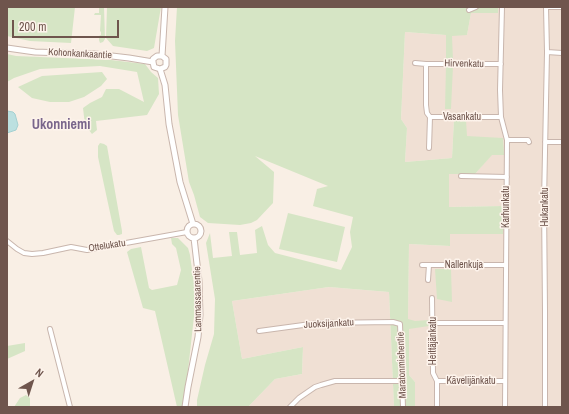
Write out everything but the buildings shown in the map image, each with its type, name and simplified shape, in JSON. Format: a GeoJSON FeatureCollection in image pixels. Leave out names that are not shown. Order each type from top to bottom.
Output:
{"type":"FeatureCollection","features":[{"type":"Feature","properties":{"kind":"street"},"geometry":{"type":"LineString","coordinates":[[162,56],[157,56],[153,59],[152,62],[154,67],[160,69],[166,65],[166,60],[162,56],[165,7]]}},
{"type":"Feature","properties":{"kind":"street"},"geometry":{"type":"LineString","coordinates":[[470,10],[476,7]]}},
{"type":"Feature","properties":{"kind":"street","name":"Karhunkatu"},"geometry":{"type":"LineString","coordinates":[[502,7],[501,116],[507,140],[505,407]]}},
{"type":"Feature","properties":{"kind":"street"},"geometry":{"type":"LineString","coordinates":[[547,7],[562,7]]}},
{"type":"Feature","properties":{"kind":"street","name":"Hukankatu"},"geometry":{"type":"LineString","coordinates":[[545,407],[544,202],[547,7]]}},
{"type":"Feature","properties":{"kind":"street","name":"Kohonkankaantie"},"geometry":{"type":"LineString","coordinates":[[7,48],[35,52],[95,54],[152,62]]}},
{"type":"Feature","properties":{"kind":"street"},"geometry":{"type":"LineString","coordinates":[[547,52],[562,53]]}},
{"type":"Feature","properties":{"kind":"street","name":"Hirvenkatu"},"geometry":{"type":"LineString","coordinates":[[415,63],[501,64]]}},
{"type":"Feature","properties":{"kind":"street"},"geometry":{"type":"LineString","coordinates":[[426,64],[426,105],[427,113],[430,117]]}},
{"type":"Feature","properties":{"kind":"street"},"geometry":{"type":"LineString","coordinates":[[160,69],[165,85],[169,124],[180,182],[193,224]]}},
{"type":"Feature","properties":{"kind":"street","name":"Vasankatu"},"geometry":{"type":"LineString","coordinates":[[430,148],[430,117],[501,116]]}},
{"type":"Feature","properties":{"kind":"street"},"geometry":{"type":"LineString","coordinates":[[507,140],[528,140],[529,142]]}},
{"type":"Feature","properties":{"kind":"street"},"geometry":{"type":"LineString","coordinates":[[545,142],[562,142]]}},
{"type":"Feature","properties":{"kind":"street"},"geometry":{"type":"LineString","coordinates":[[461,176],[507,177]]}},
{"type":"Feature","properties":{"kind":"street"},"geometry":{"type":"LineString","coordinates":[[193,224],[199,226],[201,230],[200,236],[194,238],[189,237],[187,232],[189,227],[193,224]]}},
{"type":"Feature","properties":{"kind":"street","name":"Ottelukatu"},"geometry":{"type":"LineString","coordinates":[[7,241],[24,253],[32,254],[71,247],[87,250],[187,232]]}},
{"type":"Feature","properties":{"kind":"street","name":"Lammassaarentie"},"geometry":{"type":"LineString","coordinates":[[186,407],[188,387],[198,337],[200,315],[199,281],[194,238]]}},
{"type":"Feature","properties":{"kind":"street","name":"Nallenkuja"},"geometry":{"type":"LineString","coordinates":[[422,265],[506,265]]}},
{"type":"Feature","properties":{"kind":"street"},"geometry":{"type":"LineString","coordinates":[[428,280],[429,265]]}},
{"type":"Feature","properties":{"kind":"street","name":"Heittäjänkatu"},"geometry":{"type":"LineString","coordinates":[[432,298],[433,373],[437,381],[437,407]]}},
{"type":"Feature","properties":{"kind":"street","name":"Juoksijankatu"},"geometry":{"type":"LineString","coordinates":[[259,331],[318,323],[393,322],[400,324]]}},
{"type":"Feature","properties":{"kind":"street"},"geometry":{"type":"LineString","coordinates":[[433,323],[505,324]]}},
{"type":"Feature","properties":{"kind":"street","name":"Maratonmiehentie"},"geometry":{"type":"LineString","coordinates":[[400,324],[403,407]]}},
{"type":"Feature","properties":{"kind":"street"},"geometry":{"type":"LineString","coordinates":[[50,329],[70,407]]}},
{"type":"Feature","properties":{"kind":"street"},"geometry":{"type":"LineString","coordinates":[[290,407],[314,387],[335,381],[402,381]]}},
{"type":"Feature","properties":{"kind":"street","name":"Kävelijänkatu"},"geometry":{"type":"LineString","coordinates":[[437,381],[505,381]]}},
{"type":"Feature","properties":{"kind":"shaded area"},"geometry":{"type":"Polygon","coordinates":[[[498,7],[562,7],[562,407],[415,407],[415,382],[409,375],[409,244],[449,246],[450,234],[503,206],[449,207],[449,174],[475,174],[492,154],[504,155],[466,136],[454,119],[452,158],[405,162],[407,128],[401,119],[405,32],[467,35],[471,13],[498,13],[498,7]]]}},
{"type":"Feature","properties":{"kind":"shaded area"},"geometry":{"type":"Polygon","coordinates":[[[329,287],[389,292],[394,407],[248,407],[275,379],[302,374],[303,347],[242,359],[232,301],[329,287]]]}},
{"type":"Feature","properties":{"kind":"green space"},"geometry":{"type":"Polygon","coordinates":[[[7,7],[75,7],[71,43],[30,41],[7,36],[7,7]]]}},
{"type":"Feature","properties":{"kind":"green space"},"geometry":{"type":"Polygon","coordinates":[[[99,7],[104,7],[105,39],[100,43],[99,36],[101,35],[101,15],[94,15],[95,13],[99,13],[99,7]]]}},
{"type":"Feature","properties":{"kind":"green space"},"geometry":{"type":"Polygon","coordinates":[[[107,7],[161,7],[154,48],[147,51],[113,46],[106,38],[107,7]]]}},
{"type":"Feature","properties":{"kind":"green space"},"geometry":{"type":"Polygon","coordinates":[[[177,7],[498,7],[498,13],[471,13],[467,35],[452,36],[453,61],[446,61],[446,35],[405,32],[401,119],[407,128],[405,162],[452,158],[454,119],[466,120],[467,136],[503,138],[504,155],[492,155],[475,174],[449,174],[449,207],[503,206],[503,234],[450,234],[450,246],[409,244],[408,319],[415,321],[429,320],[429,326],[409,329],[409,375],[415,382],[415,407],[394,407],[389,292],[329,287],[232,301],[242,359],[303,347],[302,374],[275,379],[248,407],[197,407],[197,400],[205,365],[214,334],[215,299],[206,243],[210,233],[213,258],[232,256],[229,232],[237,232],[240,255],[257,253],[255,230],[262,226],[268,245],[275,253],[341,270],[352,247],[350,232],[353,217],[313,206],[317,189],[328,186],[255,156],[274,172],[273,203],[257,220],[251,223],[240,225],[208,223],[200,217],[189,182],[178,115],[175,41],[177,7]]]}},
{"type":"Feature","properties":{"kind":"green space"},"geometry":{"type":"Polygon","coordinates":[[[7,54],[16,56],[111,60],[145,64],[158,78],[159,94],[147,115],[96,121],[97,130],[92,134],[85,125],[83,108],[102,97],[106,89],[119,89],[144,102],[137,72],[100,66],[40,69],[7,82],[7,54]]]}},
{"type":"Feature","properties":{"kind":"green space"},"geometry":{"type":"Polygon","coordinates":[[[446,65],[453,66],[451,109],[445,109],[446,65]]]}},
{"type":"Feature","properties":{"kind":"green space"},"geometry":{"type":"Polygon","coordinates":[[[102,72],[107,79],[101,86],[84,97],[69,102],[50,102],[32,98],[18,87],[42,76],[102,72]]]}},
{"type":"Feature","properties":{"kind":"green space"},"geometry":{"type":"Polygon","coordinates":[[[100,143],[107,146],[122,231],[122,234],[119,235],[117,235],[114,231],[98,157],[98,146],[100,143]]]}},
{"type":"Feature","properties":{"kind":"green space"},"geometry":{"type":"Polygon","coordinates":[[[288,213],[345,227],[337,262],[279,249],[288,213]]]}},
{"type":"Feature","properties":{"kind":"green space"},"geometry":{"type":"Polygon","coordinates":[[[171,238],[178,238],[188,248],[196,298],[184,407],[177,407],[155,311],[143,308],[127,252],[131,249],[141,247],[149,288],[152,290],[177,285],[181,270],[176,248],[172,244],[171,238]]]}},
{"type":"Feature","properties":{"kind":"green space"},"geometry":{"type":"Polygon","coordinates":[[[435,269],[451,269],[452,302],[437,299],[435,269]]]}},
{"type":"Feature","properties":{"kind":"green space"},"geometry":{"type":"Polygon","coordinates":[[[25,343],[25,351],[7,359],[7,346],[25,343]]]}},
{"type":"Feature","properties":{"kind":"green space"},"geometry":{"type":"Polygon","coordinates":[[[26,395],[30,398],[30,407],[14,407],[20,398],[26,395]]]}},
{"type":"Feature","properties":{"kind":"water"},"geometry":{"type":"Polygon","coordinates":[[[7,111],[15,114],[18,125],[16,130],[7,133],[7,111]]]}},
{"type":"Feature","properties":{"kind":"district","name":"Ukonniemi"},"geometry":{"type":"Point","coordinates":[61,125]}}]}
